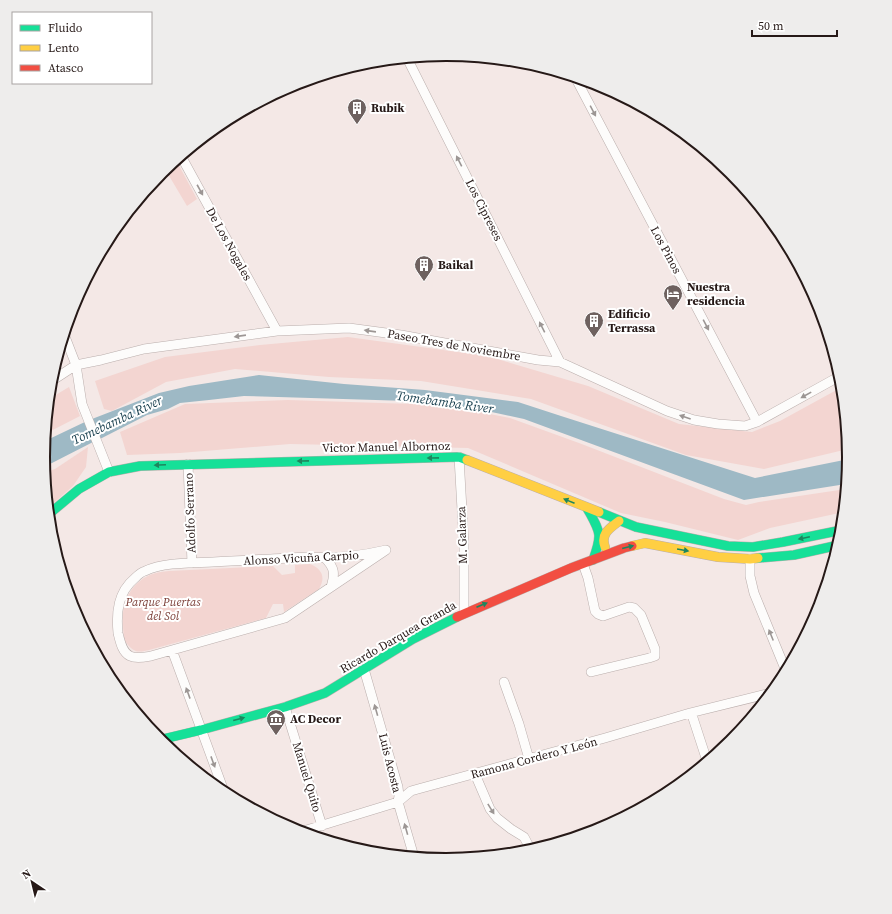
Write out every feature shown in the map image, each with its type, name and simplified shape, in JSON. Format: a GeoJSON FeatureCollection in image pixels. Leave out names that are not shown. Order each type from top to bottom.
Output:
{"type":"FeatureCollection","features":[{"type":"Feature","properties":{"kind":"main road","name":"Victor Manuel Albornoz"},"geometry":{"type":"LineString","coordinates":[[53,510],[79,489],[109,472],[140,466],[459,457],[636,527],[728,546],[753,546],[783,542],[834,532]]}},
{"type":"Feature","properties":{"kind":"main road"},"geometry":{"type":"LineString","coordinates":[[587,508],[599,534],[599,540],[593,560]]}},
{"type":"Feature","properties":{"kind":"main road"},"geometry":{"type":"LineString","coordinates":[[609,553],[605,548],[603,540],[609,530],[619,521]]}},
{"type":"Feature","properties":{"kind":"main road","name":"Ricardo Darquea Granda"},"geometry":{"type":"LineString","coordinates":[[167,738],[201,730],[325,693],[413,639],[464,613],[624,548],[645,543],[718,557],[750,559]]}},
{"type":"Feature","properties":{"kind":"main road"},"geometry":{"type":"LineString","coordinates":[[750,559],[794,555],[832,546]]}},
{"type":"Feature","properties":{"kind":"street","name":"Los Cipreses"},"geometry":{"type":"LineString","coordinates":[[409,63],[560,362]]}},
{"type":"Feature","properties":{"kind":"street","name":"Los Pinos"},"geometry":{"type":"LineString","coordinates":[[579,84],[757,422]]}},
{"type":"Feature","properties":{"kind":"street","name":"De Los Nogales"},"geometry":{"type":"LineString","coordinates":[[183,160],[277,331]]}},
{"type":"Feature","properties":{"kind":"street","name":"Paseo Tres de Noviembre"},"geometry":{"type":"LineString","coordinates":[[59,376],[76,365],[144,349],[277,331],[349,328],[538,360],[560,362],[667,411],[694,420],[718,424],[745,426],[757,422],[834,379]]}},
{"type":"Feature","properties":{"kind":"street"},"geometry":{"type":"LineString","coordinates":[[67,342],[76,365],[82,404],[109,472]]}},
{"type":"Feature","properties":{"kind":"street","name":"M. Galarza"},"geometry":{"type":"LineString","coordinates":[[459,457],[464,545],[464,613]]}},
{"type":"Feature","properties":{"kind":"street","name":"Adolfo Serrano"},"geometry":{"type":"LineString","coordinates":[[188,464],[192,563]]}},
{"type":"Feature","properties":{"kind":"street","name":"Alonso Vicuña Carpio"},"geometry":{"type":"LineString","coordinates":[[386,550],[285,618],[151,656],[134,658],[125,653],[119,639],[117,610],[121,595],[129,582],[143,571],[158,566],[192,563],[307,557],[325,558],[365,555],[386,550]]}},
{"type":"Feature","properties":{"kind":"street"},"geometry":{"type":"LineString","coordinates":[[325,558],[331,564],[334,571],[334,578],[331,587]]}},
{"type":"Feature","properties":{"kind":"street"},"geometry":{"type":"LineString","coordinates":[[750,559],[750,576],[754,593],[783,664]]}},
{"type":"Feature","properties":{"kind":"street"},"geometry":{"type":"LineString","coordinates":[[583,564],[598,614],[603,616],[629,607],[634,608],[641,614],[655,649],[655,656],[591,672]]}},
{"type":"Feature","properties":{"kind":"street"},"geometry":{"type":"LineString","coordinates":[[172,650],[221,782]]}},
{"type":"Feature","properties":{"kind":"street","name":"Luis Acosta"},"geometry":{"type":"LineString","coordinates":[[364,669],[398,787],[398,802],[412,851]]}},
{"type":"Feature","properties":{"kind":"street"},"geometry":{"type":"LineString","coordinates":[[504,682],[519,724],[529,759]]}},
{"type":"Feature","properties":{"kind":"street","name":"Ramona Cordero Y León"},"geometry":{"type":"LineString","coordinates":[[311,829],[398,802],[411,791],[690,713],[762,695]]}},
{"type":"Feature","properties":{"kind":"street","name":"Manuel Quito"},"geometry":{"type":"LineString","coordinates":[[285,706],[322,826]]}},
{"type":"Feature","properties":{"kind":"street"},"geometry":{"type":"LineString","coordinates":[[690,713],[705,756]]}},
{"type":"Feature","properties":{"kind":"street"},"geometry":{"type":"LineString","coordinates":[[475,774],[490,810],[497,818],[524,837],[528,844]]}},
{"type":"Feature","properties":{"kind":"green space"},"geometry":{"type":"Polygon","coordinates":[[[179,165],[197,199],[187,206],[168,175],[179,165]]]}},
{"type":"Feature","properties":{"kind":"green space"},"geometry":{"type":"Polygon","coordinates":[[[348,337],[487,356],[588,386],[679,424],[752,432],[780,421],[836,390],[839,405],[842,450],[764,469],[686,455],[531,399],[421,381],[329,377],[235,369],[166,382],[112,411],[104,409],[95,381],[165,357],[260,345],[348,337]]]}},
{"type":"Feature","properties":{"kind":"green space"},"geometry":{"type":"Polygon","coordinates":[[[69,387],[80,416],[51,431],[53,405],[55,395],[69,387]]]}},
{"type":"Feature","properties":{"kind":"green space"},"geometry":{"type":"Polygon","coordinates":[[[288,400],[444,405],[510,418],[724,499],[746,505],[840,490],[839,509],[838,513],[770,528],[738,540],[621,513],[468,448],[290,444],[180,453],[127,455],[120,432],[185,404],[288,400]]]}},
{"type":"Feature","properties":{"kind":"green space"},"geometry":{"type":"Polygon","coordinates":[[[88,447],[86,467],[73,486],[53,504],[51,470],[55,469],[88,447]]]}},
{"type":"Feature","properties":{"kind":"green space","name":"Parque Puertas del Sol"},"geometry":{"type":"Polygon","coordinates":[[[310,564],[317,568],[322,574],[322,581],[319,589],[284,612],[283,604],[273,604],[266,618],[149,650],[137,651],[129,646],[124,639],[123,610],[126,600],[134,586],[150,575],[169,571],[273,566],[282,575],[295,573],[295,565],[310,564]]]}},
{"type":"Feature","properties":{"kind":"water","name":"Tomebamba River"},"geometry":{"type":"Polygon","coordinates":[[[259,375],[344,384],[425,390],[518,402],[755,478],[842,460],[841,485],[744,500],[524,419],[473,408],[408,401],[244,396],[180,403],[168,409],[147,415],[100,439],[92,419],[159,393],[189,386],[259,375]]]}},
{"type":"Feature","properties":{"kind":"water"},"geometry":{"type":"Polygon","coordinates":[[[89,420],[95,441],[50,464],[51,438],[89,420]]]}},
{"type":"Feature","properties":{"kind":"traffic: fast"},"geometry":{"type":"LineString","coordinates":[[53,510],[79,489],[109,472],[140,466],[459,457],[467,460]]}},
{"type":"Feature","properties":{"kind":"traffic: fast"},"geometry":{"type":"LineString","coordinates":[[587,508],[599,533],[598,544],[593,560]]}},
{"type":"Feature","properties":{"kind":"traffic: fast"},"geometry":{"type":"LineString","coordinates":[[599,512],[636,527],[728,546],[753,547],[834,532]]}},
{"type":"Feature","properties":{"kind":"traffic: fast"},"geometry":{"type":"LineString","coordinates":[[758,558],[794,555],[831,547]]}},
{"type":"Feature","properties":{"kind":"traffic: fast"},"geometry":{"type":"LineString","coordinates":[[167,738],[285,707],[325,693],[413,639],[457,617]]}},
{"type":"Feature","properties":{"kind":"traffic: slow"},"geometry":{"type":"LineString","coordinates":[[467,460],[599,512]]}},
{"type":"Feature","properties":{"kind":"traffic: slow"},"geometry":{"type":"LineString","coordinates":[[605,547],[605,535],[609,529],[619,521]]}},
{"type":"Feature","properties":{"kind":"traffic: slow"},"geometry":{"type":"LineString","coordinates":[[632,546],[645,543],[718,557],[758,558]]}},
{"type":"Feature","properties":{"kind":"traffic: jam"},"geometry":{"type":"LineString","coordinates":[[457,617],[571,568],[632,546]]}},
{"type":"Feature","properties":{"kind":"place","name":"Rubik"},"geometry":{"type":"Point","coordinates":[357,125]}},
{"type":"Feature","properties":{"kind":"place","name":"Baikal"},"geometry":{"type":"Point","coordinates":[424,282]}},
{"type":"Feature","properties":{"kind":"place","name":"Nuestra residencia"},"geometry":{"type":"Point","coordinates":[673,311]}},
{"type":"Feature","properties":{"kind":"place","name":"Edificio Terrassa"},"geometry":{"type":"Point","coordinates":[594,338]}},
{"type":"Feature","properties":{"kind":"place","name":"AC Decor"},"geometry":{"type":"Point","coordinates":[276,736]}}]}
